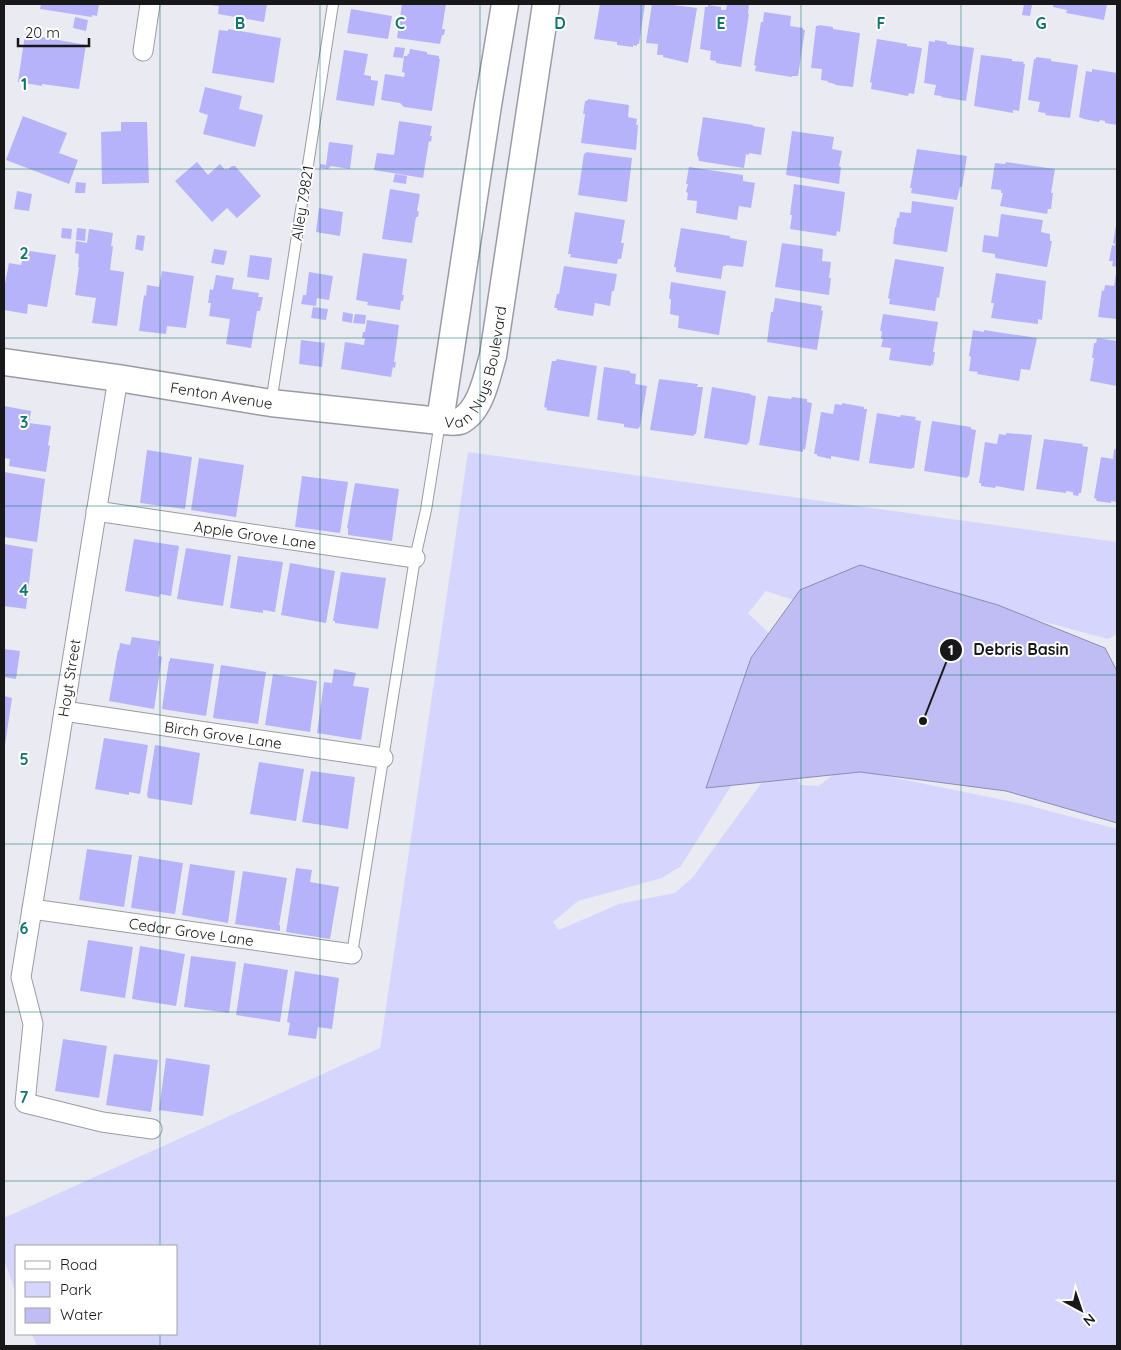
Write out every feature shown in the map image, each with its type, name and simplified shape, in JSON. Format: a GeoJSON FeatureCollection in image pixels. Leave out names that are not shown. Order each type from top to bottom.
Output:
{"type":"FeatureCollection","features":[{"type":"Feature","properties":{"kind":"street"},"geometry":{"type":"LineString","coordinates":[[143,51],[150,4]]}},
{"type":"Feature","properties":{"kind":"street","name":"Van Nuys Boulevard"},"geometry":{"type":"LineString","coordinates":[[505,4],[440,421],[458,422],[468,416],[480,397],[493,356],[546,4]]}},
{"type":"Feature","properties":{"kind":"street"},"geometry":{"type":"LineString","coordinates":[[488,105],[529,112]]}},
{"type":"Feature","properties":{"kind":"street","name":"Fenton Avenue"},"geometry":{"type":"LineString","coordinates":[[4,362],[271,403],[440,421]]}},
{"type":"Feature","properties":{"kind":"street","name":"Hoyt Street"},"geometry":{"type":"LineString","coordinates":[[118,378],[20,977],[33,1024],[25,1104],[102,1122],[152,1128]]}},
{"type":"Feature","properties":{"kind":"street","name":"Apple Grove Lane"},"geometry":{"type":"LineString","coordinates":[[96,511],[415,558]]}},
{"type":"Feature","properties":{"kind":"street","name":"Birch Grove Lane"},"geometry":{"type":"LineString","coordinates":[[64,711],[383,758]]}},
{"type":"Feature","properties":{"kind":"street","name":"Cedar Grove Lane"},"geometry":{"type":"LineString","coordinates":[[32,909],[352,954]]}},
{"type":"Feature","properties":{"kind":"lane","name":"Alley 79821"},"geometry":{"type":"LineString","coordinates":[[271,403],[333,4]]}},
{"type":"Feature","properties":{"kind":"lane"},"geometry":{"type":"LineString","coordinates":[[352,954],[415,558],[426,510],[440,421]]}},
{"type":"Feature","properties":{"kind":"green space"},"geometry":{"type":"Polygon","coordinates":[[[468,452],[1117,542],[1117,634],[1108,639],[886,579],[818,608],[766,591],[748,613],[805,668],[681,866],[662,878],[578,901],[553,922],[559,930],[619,904],[675,893],[693,877],[784,752],[801,785],[819,786],[842,767],[1023,804],[1117,829],[1117,1346],[37,1346],[32,1335],[178,1335],[178,1245],[15,1245],[15,1290],[4,1260],[4,1218],[380,1048],[468,452]]]}},
{"type":"Feature","properties":{"kind":"water"},"geometry":{"type":"Polygon","coordinates":[[[860,565],[998,605],[1105,648],[1117,671],[1117,823],[1006,791],[860,772],[706,788],[751,658],[800,590],[860,565]]]}},
{"type":"Feature","properties":{"kind":"building"},"geometry":{"type":"Polygon","coordinates":[[[41,4],[99,4],[97,16],[92,15],[92,17],[40,9],[41,4]]]}},
{"type":"Feature","properties":{"kind":"building"},"geometry":{"type":"Polygon","coordinates":[[[211,4],[267,4],[264,22],[218,14],[219,6],[211,4]]]}},
{"type":"Feature","properties":{"kind":"building"},"geometry":{"type":"Polygon","coordinates":[[[402,4],[446,4],[442,29],[445,29],[440,44],[397,38],[402,4]]]}},
{"type":"Feature","properties":{"kind":"building"},"geometry":{"type":"Polygon","coordinates":[[[600,4],[645,4],[639,44],[637,46],[617,45],[617,42],[594,39],[600,4]]]}},
{"type":"Feature","properties":{"kind":"building"},"geometry":{"type":"Polygon","coordinates":[[[652,4],[697,8],[688,63],[657,55],[658,44],[646,43],[652,4]]]}},
{"type":"Feature","properties":{"kind":"building"},"geometry":{"type":"Polygon","coordinates":[[[727,4],[749,4],[741,67],[716,63],[716,61],[710,60],[711,51],[700,49],[705,7],[708,7],[708,5],[721,7],[721,10],[726,10],[727,4]]]}},
{"type":"Feature","properties":{"kind":"building"},"geometry":{"type":"Polygon","coordinates":[[[1024,4],[1032,5],[1030,16],[1022,15],[1024,4]]]}},
{"type":"Feature","properties":{"kind":"building"},"geometry":{"type":"Polygon","coordinates":[[[1053,4],[1107,4],[1104,20],[1066,13],[1067,10],[1053,7],[1053,4]]]}},
{"type":"Feature","properties":{"kind":"building"},"geometry":{"type":"Polygon","coordinates":[[[351,9],[392,16],[388,39],[347,33],[351,9]]]}},
{"type":"Feature","properties":{"kind":"building"},"geometry":{"type":"Polygon","coordinates":[[[764,12],[791,16],[790,26],[805,30],[798,76],[792,77],[755,71],[756,66],[754,65],[764,12]]]}},
{"type":"Feature","properties":{"kind":"building"},"geometry":{"type":"Polygon","coordinates":[[[75,17],[88,20],[86,31],[73,28],[75,17]]]}},
{"type":"Feature","properties":{"kind":"building"},"geometry":{"type":"Polygon","coordinates":[[[816,26],[860,33],[853,87],[835,85],[821,80],[822,69],[811,68],[816,26]]]}},
{"type":"Feature","properties":{"kind":"building"},"geometry":{"type":"Polygon","coordinates":[[[228,29],[281,38],[274,83],[212,73],[219,30],[228,31],[228,29]]]}},
{"type":"Feature","properties":{"kind":"building"},"geometry":{"type":"Polygon","coordinates":[[[25,34],[86,45],[79,89],[18,82],[25,34]]]}},
{"type":"Feature","properties":{"kind":"building"},"geometry":{"type":"Polygon","coordinates":[[[877,39],[922,48],[914,94],[909,93],[908,96],[871,89],[872,83],[870,82],[877,39]]]}},
{"type":"Feature","properties":{"kind":"building"},"geometry":{"type":"Polygon","coordinates":[[[935,40],[947,42],[947,44],[974,48],[966,101],[934,95],[936,85],[924,83],[929,41],[935,42],[935,40]]]}},
{"type":"Feature","properties":{"kind":"building"},"geometry":{"type":"Polygon","coordinates":[[[395,47],[405,48],[403,58],[393,57],[395,47]]]}},
{"type":"Feature","properties":{"kind":"building"},"geometry":{"type":"Polygon","coordinates":[[[410,49],[439,56],[432,111],[404,107],[400,103],[381,100],[385,74],[404,77],[405,73],[402,72],[404,56],[409,54],[410,49]]]}},
{"type":"Feature","properties":{"kind":"building"},"geometry":{"type":"Polygon","coordinates":[[[344,50],[368,54],[364,75],[371,76],[371,80],[378,81],[374,106],[336,100],[344,50]]]}},
{"type":"Feature","properties":{"kind":"building"},"geometry":{"type":"Polygon","coordinates":[[[981,55],[1024,62],[1019,111],[1013,110],[1013,113],[974,106],[981,55]]]}},
{"type":"Feature","properties":{"kind":"building"},"geometry":{"type":"Polygon","coordinates":[[[1036,57],[1078,65],[1070,118],[1045,115],[1046,113],[1038,112],[1040,102],[1028,100],[1034,59],[1036,57]]]}},
{"type":"Feature","properties":{"kind":"building"},"geometry":{"type":"Polygon","coordinates":[[[1092,69],[1117,73],[1117,125],[1079,117],[1086,71],[1092,72],[1092,69]]]}},
{"type":"Feature","properties":{"kind":"building"},"geometry":{"type":"Polygon","coordinates":[[[205,87],[242,96],[239,109],[263,115],[255,147],[203,134],[208,115],[199,112],[205,87]]]}},
{"type":"Feature","properties":{"kind":"building"},"geometry":{"type":"Polygon","coordinates":[[[588,99],[629,105],[628,117],[637,119],[636,125],[638,125],[636,150],[581,143],[585,101],[588,99]]]}},
{"type":"Feature","properties":{"kind":"building"},"geometry":{"type":"Polygon","coordinates":[[[23,116],[67,133],[59,153],[78,160],[69,184],[6,160],[23,116]]]}},
{"type":"Feature","properties":{"kind":"building"},"geometry":{"type":"Polygon","coordinates":[[[703,117],[765,128],[761,155],[746,154],[744,168],[699,161],[697,156],[703,117]]]}},
{"type":"Feature","properties":{"kind":"building"},"geometry":{"type":"Polygon","coordinates":[[[399,121],[432,126],[431,142],[429,141],[423,178],[374,170],[377,153],[394,155],[399,121]]]}},
{"type":"Feature","properties":{"kind":"building"},"geometry":{"type":"Polygon","coordinates":[[[121,122],[147,122],[149,183],[102,184],[101,132],[121,131],[121,122]]]}},
{"type":"Feature","properties":{"kind":"building"},"geometry":{"type":"Polygon","coordinates":[[[792,131],[834,137],[832,149],[842,151],[839,166],[841,167],[839,184],[786,175],[792,131]]]}},
{"type":"Feature","properties":{"kind":"building"},"geometry":{"type":"Polygon","coordinates":[[[329,142],[353,145],[350,169],[331,166],[328,169],[320,168],[320,164],[326,165],[329,142]]]}},
{"type":"Feature","properties":{"kind":"building"},"geometry":{"type":"Polygon","coordinates":[[[917,149],[967,156],[962,187],[960,187],[957,200],[911,193],[912,188],[910,188],[917,149]]]}},
{"type":"Feature","properties":{"kind":"building"},"geometry":{"type":"Polygon","coordinates":[[[586,152],[632,158],[627,202],[578,195],[584,153],[586,154],[586,152]]]}},
{"type":"Feature","properties":{"kind":"building"},"geometry":{"type":"Polygon","coordinates":[[[197,162],[208,175],[220,164],[225,170],[235,166],[261,196],[237,218],[227,208],[212,222],[175,181],[197,162]]]}},
{"type":"Feature","properties":{"kind":"building"},"geometry":{"type":"Polygon","coordinates":[[[1006,162],[1055,169],[1051,193],[1053,193],[1051,209],[1048,209],[1047,214],[1000,206],[1003,193],[1001,193],[1001,190],[991,189],[995,163],[1005,164],[1006,162]]]}},
{"type":"Feature","properties":{"kind":"building"},"geometry":{"type":"Polygon","coordinates":[[[689,167],[743,175],[743,181],[755,183],[751,208],[739,206],[737,220],[696,213],[697,201],[687,200],[688,184],[686,184],[689,167]]]}},
{"type":"Feature","properties":{"kind":"building"},"geometry":{"type":"Polygon","coordinates":[[[395,174],[407,176],[406,184],[393,182],[395,174]]]}},
{"type":"Feature","properties":{"kind":"building"},"geometry":{"type":"Polygon","coordinates":[[[76,182],[86,183],[85,193],[75,193],[76,182]]]}},
{"type":"Feature","properties":{"kind":"building"},"geometry":{"type":"Polygon","coordinates":[[[794,184],[845,192],[840,232],[837,231],[836,236],[790,229],[794,184]]]}},
{"type":"Feature","properties":{"kind":"building"},"geometry":{"type":"Polygon","coordinates":[[[390,189],[420,194],[417,211],[419,211],[418,217],[416,217],[412,243],[382,239],[390,189]]]}},
{"type":"Feature","properties":{"kind":"building"},"geometry":{"type":"Polygon","coordinates":[[[17,191],[32,194],[29,211],[14,209],[17,191]]]}},
{"type":"Feature","properties":{"kind":"building"},"geometry":{"type":"Polygon","coordinates":[[[912,201],[954,207],[947,252],[893,244],[897,218],[899,218],[900,212],[911,213],[912,201]]]}},
{"type":"Feature","properties":{"kind":"building"},"geometry":{"type":"Polygon","coordinates":[[[319,208],[343,212],[340,236],[316,232],[319,208]]]}},
{"type":"Feature","properties":{"kind":"building"},"geometry":{"type":"Polygon","coordinates":[[[575,212],[625,220],[621,243],[624,243],[621,259],[618,259],[617,264],[570,257],[571,254],[568,254],[575,212]]]}},
{"type":"Feature","properties":{"kind":"building"},"geometry":{"type":"Polygon","coordinates":[[[1001,214],[1043,220],[1041,232],[1050,234],[1050,241],[1052,241],[1047,267],[995,258],[995,254],[982,252],[984,235],[998,237],[1001,214]]]}},
{"type":"Feature","properties":{"kind":"building"},"geometry":{"type":"Polygon","coordinates":[[[1116,225],[1117,267],[1112,266],[1113,261],[1109,261],[1112,245],[1115,246],[1113,243],[1116,225]]]}},
{"type":"Feature","properties":{"kind":"building"},"geometry":{"type":"Polygon","coordinates":[[[62,228],[72,229],[71,239],[61,238],[62,228]]]}},
{"type":"Feature","properties":{"kind":"building"},"geometry":{"type":"Polygon","coordinates":[[[77,228],[86,229],[85,241],[76,240],[77,228]]]}},
{"type":"Feature","properties":{"kind":"building"},"geometry":{"type":"Polygon","coordinates":[[[681,228],[730,236],[730,238],[747,241],[743,267],[723,266],[721,279],[676,272],[676,267],[674,267],[681,228]]]}},
{"type":"Feature","properties":{"kind":"building"},"geometry":{"type":"Polygon","coordinates":[[[89,229],[113,233],[110,270],[124,272],[117,326],[92,323],[96,298],[75,295],[79,267],[79,254],[75,253],[76,241],[87,243],[89,229]]]}},
{"type":"Feature","properties":{"kind":"building"},"geometry":{"type":"Polygon","coordinates":[[[137,235],[145,236],[143,251],[135,249],[137,235]]]}},
{"type":"Feature","properties":{"kind":"building"},"geometry":{"type":"Polygon","coordinates":[[[782,243],[823,249],[822,261],[831,262],[829,295],[775,287],[782,243]]]}},
{"type":"Feature","properties":{"kind":"building"},"geometry":{"type":"Polygon","coordinates":[[[214,249],[227,251],[224,265],[211,263],[214,249]]]}},
{"type":"Feature","properties":{"kind":"building"},"geometry":{"type":"Polygon","coordinates":[[[24,250],[56,255],[47,307],[28,304],[27,314],[4,310],[4,288],[9,263],[21,265],[24,250]]]}},
{"type":"Feature","properties":{"kind":"building"},"geometry":{"type":"Polygon","coordinates":[[[363,253],[407,259],[402,295],[404,295],[400,310],[367,305],[368,302],[356,300],[363,253]]]}},
{"type":"Feature","properties":{"kind":"building"},"geometry":{"type":"Polygon","coordinates":[[[250,255],[272,258],[269,280],[247,277],[250,255]]]}},
{"type":"Feature","properties":{"kind":"building"},"geometry":{"type":"Polygon","coordinates":[[[895,259],[944,267],[935,311],[889,304],[890,299],[888,298],[895,259]]]}},
{"type":"Feature","properties":{"kind":"building"},"geometry":{"type":"Polygon","coordinates":[[[564,266],[617,274],[610,306],[595,303],[593,316],[554,308],[557,294],[559,294],[564,266]]]}},
{"type":"Feature","properties":{"kind":"building"},"geometry":{"type":"Polygon","coordinates":[[[162,271],[194,276],[186,328],[167,326],[166,334],[139,331],[147,285],[159,287],[162,271]]]}},
{"type":"Feature","properties":{"kind":"building"},"geometry":{"type":"Polygon","coordinates":[[[309,272],[333,276],[329,300],[317,298],[316,306],[301,304],[303,295],[306,295],[309,272]]]}},
{"type":"Feature","properties":{"kind":"building"},"geometry":{"type":"Polygon","coordinates":[[[996,273],[1046,281],[1042,320],[1038,319],[1038,324],[991,318],[994,303],[991,303],[996,273]]]}},
{"type":"Feature","properties":{"kind":"building"},"geometry":{"type":"Polygon","coordinates":[[[1116,274],[1117,319],[1098,317],[1102,290],[1104,291],[1105,285],[1114,286],[1116,274]]]}},
{"type":"Feature","properties":{"kind":"building"},"geometry":{"type":"Polygon","coordinates":[[[216,275],[234,278],[232,289],[259,293],[258,297],[263,297],[260,311],[257,311],[251,348],[226,344],[230,319],[209,316],[211,303],[208,303],[210,289],[213,290],[216,275]]]}},
{"type":"Feature","properties":{"kind":"building"},"geometry":{"type":"Polygon","coordinates":[[[671,282],[726,291],[719,335],[678,328],[679,316],[670,314],[671,282]]]}},
{"type":"Feature","properties":{"kind":"building"},"geometry":{"type":"Polygon","coordinates":[[[775,298],[822,306],[821,310],[823,311],[817,350],[767,342],[775,298]]]}},
{"type":"Feature","properties":{"kind":"building"},"geometry":{"type":"Polygon","coordinates":[[[313,307],[328,309],[326,320],[311,318],[313,307]]]}},
{"type":"Feature","properties":{"kind":"building"},"geometry":{"type":"Polygon","coordinates":[[[343,312],[353,314],[352,323],[342,321],[343,312]]]}},
{"type":"Feature","properties":{"kind":"building"},"geometry":{"type":"Polygon","coordinates":[[[355,314],[366,315],[365,324],[353,323],[355,314]]]}},
{"type":"Feature","properties":{"kind":"building"},"geometry":{"type":"Polygon","coordinates":[[[883,314],[938,322],[933,352],[935,352],[933,365],[889,360],[891,348],[881,347],[883,339],[881,339],[882,331],[880,331],[883,314]]]}},
{"type":"Feature","properties":{"kind":"building"},"geometry":{"type":"Polygon","coordinates":[[[367,320],[399,325],[394,362],[396,362],[391,377],[341,369],[345,342],[364,345],[365,338],[362,338],[367,320]]]}},
{"type":"Feature","properties":{"kind":"building"},"geometry":{"type":"Polygon","coordinates":[[[973,330],[1037,338],[1030,370],[1021,369],[1019,381],[969,371],[973,330]]]}},
{"type":"Feature","properties":{"kind":"building"},"geometry":{"type":"Polygon","coordinates":[[[1097,338],[1117,341],[1117,386],[1090,381],[1094,358],[1092,358],[1094,343],[1096,343],[1097,338]]]}},
{"type":"Feature","properties":{"kind":"building"},"geometry":{"type":"Polygon","coordinates":[[[301,340],[325,343],[322,367],[299,364],[301,340]]]}},
{"type":"Feature","properties":{"kind":"building"},"geometry":{"type":"Polygon","coordinates":[[[557,359],[597,366],[589,417],[546,410],[547,408],[544,407],[552,361],[557,359]]]}},
{"type":"Feature","properties":{"kind":"building"},"geometry":{"type":"Polygon","coordinates":[[[604,367],[630,371],[630,373],[636,374],[635,384],[647,386],[640,427],[638,429],[624,427],[624,424],[597,420],[604,367]]]}},
{"type":"Feature","properties":{"kind":"building"},"geometry":{"type":"Polygon","coordinates":[[[659,379],[698,384],[697,387],[703,387],[696,434],[694,436],[650,430],[659,379]]]}},
{"type":"Feature","properties":{"kind":"building"},"geometry":{"type":"Polygon","coordinates":[[[712,387],[756,396],[749,443],[747,445],[704,438],[712,387]]]}},
{"type":"Feature","properties":{"kind":"building"},"geometry":{"type":"Polygon","coordinates":[[[768,396],[807,399],[807,402],[812,403],[805,450],[803,449],[803,452],[759,445],[768,396]]]}},
{"type":"Feature","properties":{"kind":"building"},"geometry":{"type":"Polygon","coordinates":[[[842,403],[867,409],[859,461],[831,456],[831,459],[814,454],[821,412],[833,414],[835,404],[842,405],[842,403]]]}},
{"type":"Feature","properties":{"kind":"building"},"geometry":{"type":"Polygon","coordinates":[[[4,406],[31,411],[29,423],[51,426],[46,472],[9,466],[10,459],[4,458],[4,406]]]}},
{"type":"Feature","properties":{"kind":"building"},"geometry":{"type":"Polygon","coordinates":[[[877,413],[900,417],[901,415],[916,417],[915,420],[921,421],[914,468],[869,463],[877,413]]]}},
{"type":"Feature","properties":{"kind":"building"},"geometry":{"type":"Polygon","coordinates":[[[932,421],[971,427],[971,429],[976,430],[969,476],[967,478],[924,471],[932,421]]]}},
{"type":"Feature","properties":{"kind":"building"},"geometry":{"type":"Polygon","coordinates":[[[1006,433],[1032,435],[1024,491],[996,486],[995,488],[981,486],[981,483],[979,483],[985,442],[997,444],[999,434],[1006,435],[1006,433]]]}},
{"type":"Feature","properties":{"kind":"building"},"geometry":{"type":"Polygon","coordinates":[[[1044,439],[1083,444],[1082,446],[1088,447],[1081,493],[1078,496],[1073,495],[1073,492],[1066,491],[1066,493],[1036,489],[1044,439]]]}},
{"type":"Feature","properties":{"kind":"building"},"geometry":{"type":"Polygon","coordinates":[[[1114,449],[1117,450],[1117,502],[1096,501],[1097,499],[1094,498],[1101,457],[1113,459],[1114,449]]]}},
{"type":"Feature","properties":{"kind":"building"},"geometry":{"type":"Polygon","coordinates":[[[147,450],[192,457],[185,509],[140,503],[147,450]]]}},
{"type":"Feature","properties":{"kind":"building"},"geometry":{"type":"Polygon","coordinates":[[[199,458],[244,465],[236,517],[191,510],[199,458]]]}},
{"type":"Feature","properties":{"kind":"building"},"geometry":{"type":"Polygon","coordinates":[[[4,472],[45,479],[37,542],[4,537],[4,472]]]}},
{"type":"Feature","properties":{"kind":"building"},"geometry":{"type":"Polygon","coordinates":[[[302,476],[348,482],[340,533],[295,527],[302,476]]]}},
{"type":"Feature","properties":{"kind":"building"},"geometry":{"type":"Polygon","coordinates":[[[355,483],[399,489],[392,541],[348,535],[347,528],[355,483]]]}},
{"type":"Feature","properties":{"kind":"building"},"geometry":{"type":"Polygon","coordinates":[[[134,539],[179,546],[171,596],[160,594],[159,597],[125,591],[134,539]]]}},
{"type":"Feature","properties":{"kind":"building"},"geometry":{"type":"Polygon","coordinates":[[[4,544],[33,549],[26,609],[4,606],[4,544]]]}},
{"type":"Feature","properties":{"kind":"building"},"geometry":{"type":"Polygon","coordinates":[[[186,548],[231,555],[223,606],[177,599],[186,548]]]}},
{"type":"Feature","properties":{"kind":"building"},"geometry":{"type":"Polygon","coordinates":[[[238,556],[283,562],[275,612],[263,610],[263,613],[230,608],[238,556]]]}},
{"type":"Feature","properties":{"kind":"building"},"geometry":{"type":"Polygon","coordinates":[[[290,563],[335,571],[326,623],[281,615],[290,563]]]}},
{"type":"Feature","properties":{"kind":"building"},"geometry":{"type":"Polygon","coordinates":[[[341,572],[386,578],[378,629],[335,623],[333,621],[341,572]]]}},
{"type":"Feature","properties":{"kind":"building"},"geometry":{"type":"Polygon","coordinates":[[[132,637],[160,641],[158,656],[162,657],[154,709],[109,701],[120,643],[130,645],[132,637]]]}},
{"type":"Feature","properties":{"kind":"building"},"geometry":{"type":"Polygon","coordinates":[[[4,649],[20,651],[16,679],[4,677],[4,649]]]}},
{"type":"Feature","properties":{"kind":"building"},"geometry":{"type":"Polygon","coordinates":[[[170,658],[214,664],[206,716],[162,709],[170,658]]]}},
{"type":"Feature","properties":{"kind":"building"},"geometry":{"type":"Polygon","coordinates":[[[221,665],[266,672],[258,724],[213,718],[221,665]]]}},
{"type":"Feature","properties":{"kind":"building"},"geometry":{"type":"Polygon","coordinates":[[[334,669],[356,673],[353,686],[369,688],[361,740],[317,733],[324,682],[332,683],[334,669]]]}},
{"type":"Feature","properties":{"kind":"building"},"geometry":{"type":"Polygon","coordinates":[[[273,674],[317,681],[310,732],[265,725],[273,674]]]}},
{"type":"Feature","properties":{"kind":"building"},"geometry":{"type":"Polygon","coordinates":[[[4,696],[12,698],[5,745],[4,745],[4,696]]]}},
{"type":"Feature","properties":{"kind":"building"},"geometry":{"type":"Polygon","coordinates":[[[104,738],[148,745],[140,794],[129,792],[129,795],[95,789],[104,738]]]}},
{"type":"Feature","properties":{"kind":"building"},"geometry":{"type":"Polygon","coordinates":[[[155,745],[200,753],[192,805],[148,798],[155,745]]]}},
{"type":"Feature","properties":{"kind":"building"},"geometry":{"type":"Polygon","coordinates":[[[259,762],[304,769],[296,821],[250,814],[259,762]]]}},
{"type":"Feature","properties":{"kind":"building"},"geometry":{"type":"Polygon","coordinates":[[[311,771],[355,777],[348,829],[302,822],[311,771]]]}},
{"type":"Feature","properties":{"kind":"building"},"geometry":{"type":"Polygon","coordinates":[[[87,849],[132,855],[124,907],[79,900],[87,849]]]}},
{"type":"Feature","properties":{"kind":"building"},"geometry":{"type":"Polygon","coordinates":[[[139,856],[183,863],[175,914],[131,908],[139,856]]]}},
{"type":"Feature","properties":{"kind":"building"},"geometry":{"type":"Polygon","coordinates":[[[190,864],[235,871],[228,923],[182,915],[190,864]]]}},
{"type":"Feature","properties":{"kind":"building"},"geometry":{"type":"Polygon","coordinates":[[[296,868],[312,870],[310,882],[339,887],[330,939],[286,932],[296,868]]]}},
{"type":"Feature","properties":{"kind":"building"},"geometry":{"type":"Polygon","coordinates":[[[243,871],[287,878],[279,925],[280,931],[235,924],[243,871]]]}},
{"type":"Feature","properties":{"kind":"building"},"geometry":{"type":"Polygon","coordinates":[[[88,940],[133,947],[125,998],[80,991],[88,940]]]}},
{"type":"Feature","properties":{"kind":"building"},"geometry":{"type":"Polygon","coordinates":[[[140,946],[185,954],[176,1006],[132,999],[140,946]]]}},
{"type":"Feature","properties":{"kind":"building"},"geometry":{"type":"Polygon","coordinates":[[[191,956],[236,962],[229,1013],[184,1007],[191,956]]]}},
{"type":"Feature","properties":{"kind":"building"},"geometry":{"type":"Polygon","coordinates":[[[244,963],[288,970],[280,1022],[236,1015],[244,963]]]}},
{"type":"Feature","properties":{"kind":"building"},"geometry":{"type":"Polygon","coordinates":[[[295,971],[339,978],[332,1029],[318,1027],[316,1039],[288,1035],[290,1023],[287,1022],[295,971]]]}},
{"type":"Feature","properties":{"kind":"building"},"geometry":{"type":"Polygon","coordinates":[[[63,1039],[107,1046],[99,1098],[55,1091],[63,1039]]]}},
{"type":"Feature","properties":{"kind":"building"},"geometry":{"type":"Polygon","coordinates":[[[114,1054],[158,1060],[151,1112],[106,1105],[114,1054]]]}},
{"type":"Feature","properties":{"kind":"building"},"geometry":{"type":"Polygon","coordinates":[[[166,1058],[210,1065],[203,1116],[159,1110],[166,1058]]]}},
{"type":"Feature","properties":{"kind":"place","name":"Debris Basin"},"geometry":{"type":"Point","coordinates":[923,721]}}]}
